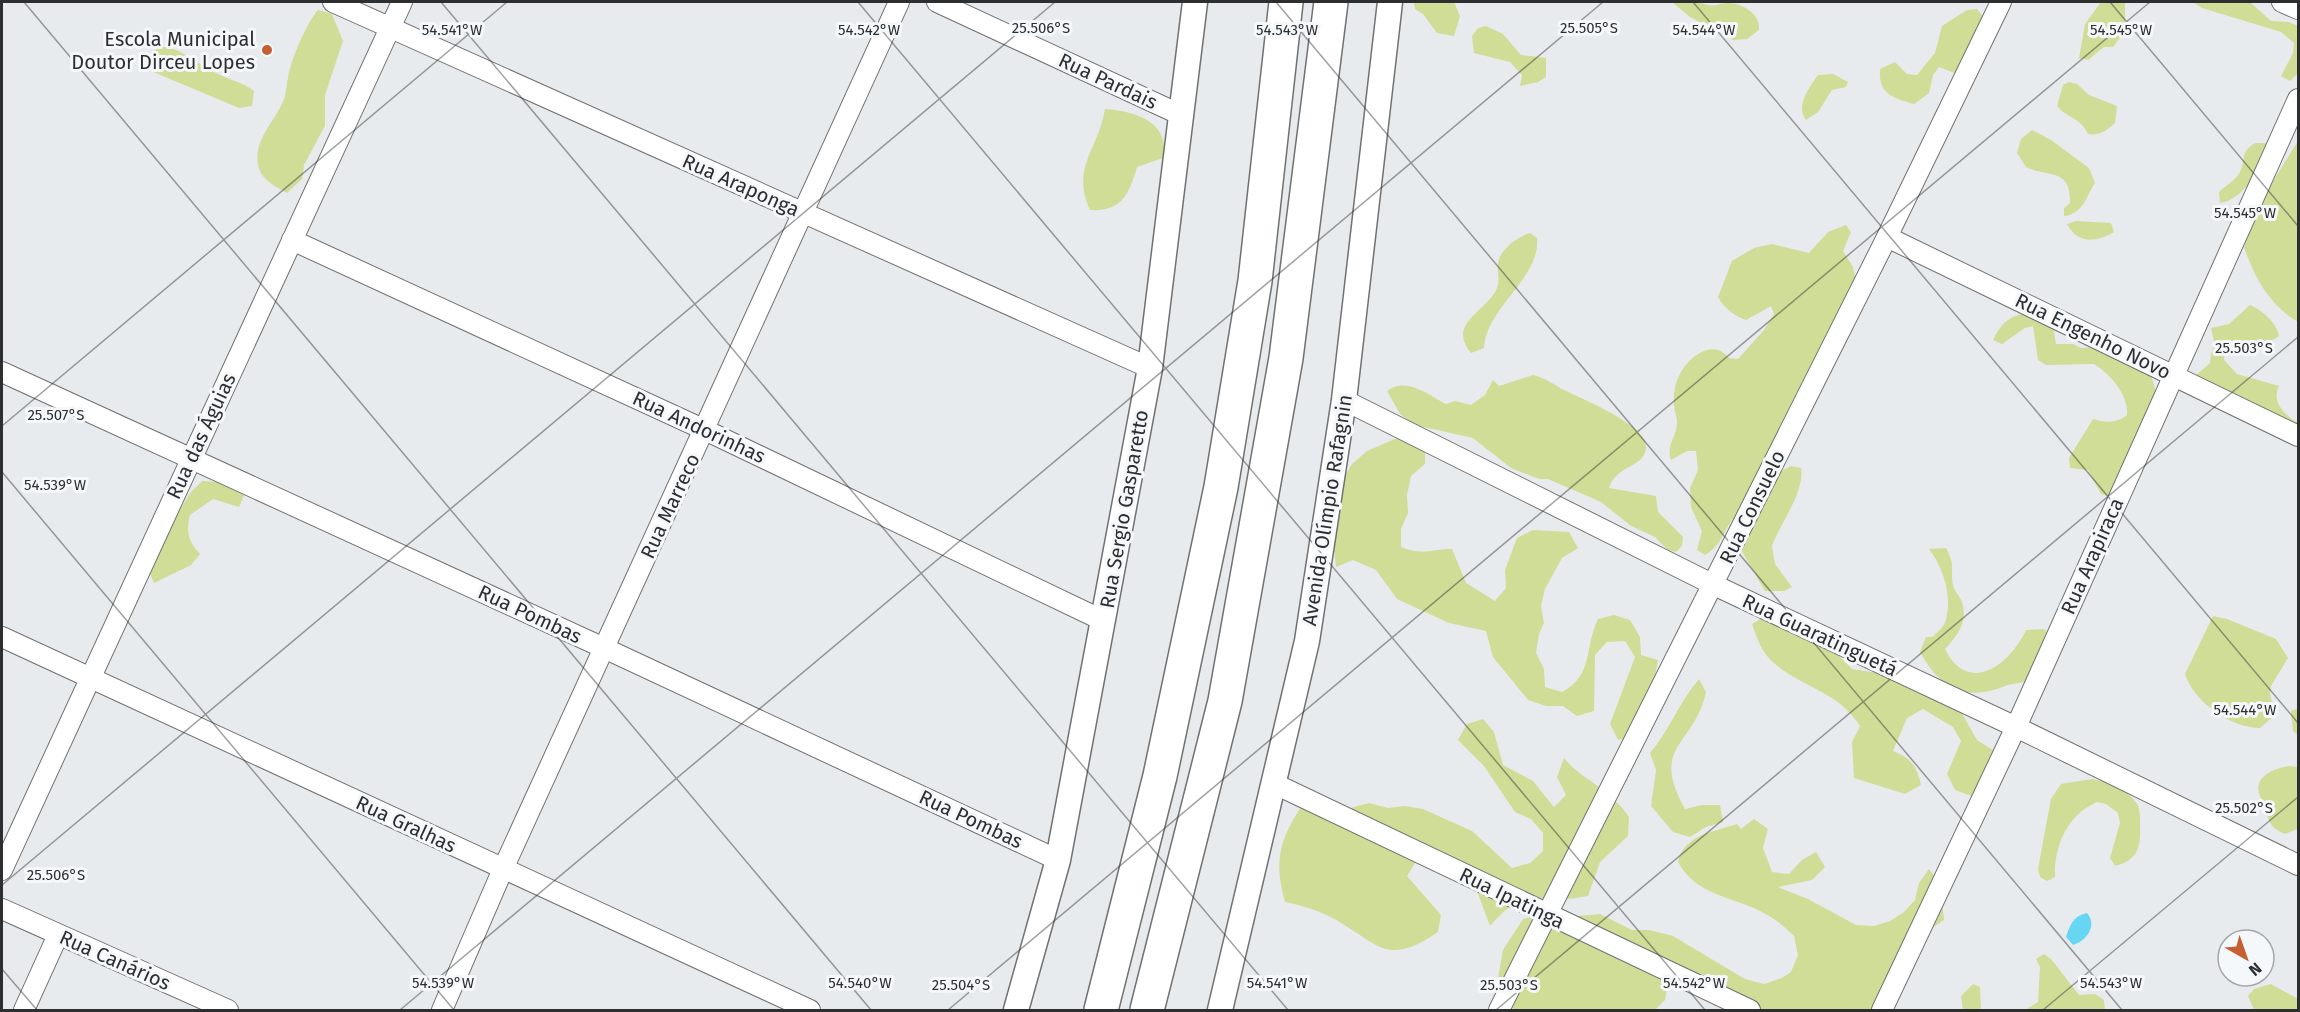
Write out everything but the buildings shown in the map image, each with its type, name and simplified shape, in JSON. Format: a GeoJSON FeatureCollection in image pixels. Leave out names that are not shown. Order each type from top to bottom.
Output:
{"type":"FeatureCollection","features":[{"type":"Feature","properties":{"kind":"highway"},"geometry":{"type":"LineString","coordinates":[[1101,1011],[1161,776],[1221,487],[1256,281],[1286,2]]}},
{"type":"Feature","properties":{"kind":"highway"},"geometry":{"type":"LineString","coordinates":[[1147,1011],[1226,701],[1286,358],[1331,2]]}},
{"type":"Feature","properties":{"kind":"street","name":"Rua Araponga"},"geometry":{"type":"LineString","coordinates":[[333,2],[1150,368]]}},
{"type":"Feature","properties":{"kind":"street","name":"Rua das Águias"},"geometry":{"type":"LineString","coordinates":[[2,870],[402,2]]}},
{"type":"Feature","properties":{"kind":"street","name":"Rua Marreco"},"geometry":{"type":"LineString","coordinates":[[442,1011],[503,869],[899,2]]}},
{"type":"Feature","properties":{"kind":"street","name":"Rua Pardais"},"geometry":{"type":"LineString","coordinates":[[937,2],[1181,115]]}},
{"type":"Feature","properties":{"kind":"street","name":"Rua Sergio Gasparetto"},"geometry":{"type":"LineString","coordinates":[[1016,1011],[1058,860],[1150,368],[1195,2]]}},
{"type":"Feature","properties":{"kind":"street","name":"Avenida Olímpio Rafagnin"},"geometry":{"type":"LineString","coordinates":[[1220,1011],[1307,641],[1344,400],[1390,2]]}},
{"type":"Feature","properties":{"kind":"street","name":"Rua Consuelo"},"geometry":{"type":"LineString","coordinates":[[1499,1011],[1545,915],[1714,585],[2001,2]]}},
{"type":"Feature","properties":{"kind":"street"},"geometry":{"type":"LineString","coordinates":[[2282,2],[2298,9]]}},
{"type":"Feature","properties":{"kind":"street","name":"Rua Arapiraca"},"geometry":{"type":"LineString","coordinates":[[1882,1011],[2016,727],[2172,375],[2298,99]]}},
{"type":"Feature","properties":{"kind":"street","name":"Rua Engenho Novo"},"geometry":{"type":"LineString","coordinates":[[1887,237],[2298,436]]}},
{"type":"Feature","properties":{"kind":"street","name":"Rua Andorinhas"},"geometry":{"type":"LineString","coordinates":[[292,240],[705,430],[1104,621]]}},
{"type":"Feature","properties":{"kind":"street","name":"Rua Pombas"},"geometry":{"type":"LineString","coordinates":[[2,372],[604,648],[1058,860]]}},
{"type":"Feature","properties":{"kind":"street","name":"Rua Guaratinguetá"},"geometry":{"type":"LineString","coordinates":[[1344,400],[1714,585],[2016,727],[2298,865]]}},
{"type":"Feature","properties":{"kind":"street","name":"Rua Gralhas"},"geometry":{"type":"LineString","coordinates":[[2,637],[810,1011]]}},
{"type":"Feature","properties":{"kind":"street","name":"Rua Ipatinga"},"geometry":{"type":"LineString","coordinates":[[1275,784],[1750,1011]]}},
{"type":"Feature","properties":{"kind":"street","name":"Rua Canários"},"geometry":{"type":"LineString","coordinates":[[2,909],[228,1011]]}},
{"type":"Feature","properties":{"kind":"street"},"geometry":{"type":"LineString","coordinates":[[24,1011],[58,934]]}},
{"type":"Feature","properties":{"kind":"green space"},"geometry":{"type":"Polygon","coordinates":[[[1454,2],[1460,16],[1454,36],[1437,33],[1423,14],[1415,9],[1414,4],[1454,2]]]}},
{"type":"Feature","properties":{"kind":"green space"},"geometry":{"type":"Polygon","coordinates":[[[1672,2],[1738,5],[1753,14],[1759,24],[1759,30],[1747,39],[1733,40],[1717,27],[1703,24],[1690,17],[1672,2]]]}},
{"type":"Feature","properties":{"kind":"green space"},"geometry":{"type":"Polygon","coordinates":[[[2101,2],[2125,2],[2125,31],[2113,47],[2104,47],[2088,60],[2079,58],[2085,24],[2101,2]]]}},
{"type":"Feature","properties":{"kind":"green space"},"geometry":{"type":"Polygon","coordinates":[[[2193,2],[2250,2],[2271,21],[2289,22],[2298,26],[2298,73],[2290,81],[2281,76],[2293,53],[2294,43],[2281,32],[2202,8],[2193,2]]]}},
{"type":"Feature","properties":{"kind":"green space"},"geometry":{"type":"Polygon","coordinates":[[[1977,9],[1983,17],[1957,74],[1939,67],[1933,75],[1929,93],[1914,104],[1894,97],[1885,90],[1880,78],[1880,69],[1895,62],[1907,74],[1917,75],[1935,53],[1942,26],[1967,10],[1977,9]]]}},
{"type":"Feature","properties":{"kind":"green space"},"geometry":{"type":"Polygon","coordinates":[[[318,10],[332,14],[343,41],[325,95],[325,126],[304,165],[302,179],[287,193],[262,175],[257,155],[262,137],[285,96],[292,61],[318,10]]]}},
{"type":"Feature","properties":{"kind":"green space"},"geometry":{"type":"Polygon","coordinates":[[[1486,26],[1503,34],[1521,55],[1546,58],[1546,77],[1538,82],[1520,86],[1522,75],[1510,62],[1474,53],[1472,36],[1478,28],[1486,26]]]}},
{"type":"Feature","properties":{"kind":"green space"},"geometry":{"type":"Polygon","coordinates":[[[161,46],[183,53],[216,73],[254,91],[252,106],[239,108],[151,71],[150,54],[161,46]]]}},
{"type":"Feature","properties":{"kind":"green space"},"geometry":{"type":"Polygon","coordinates":[[[1833,74],[1848,82],[1846,87],[1832,90],[1818,112],[1806,120],[1802,108],[1808,91],[1818,75],[1833,74]]]}},
{"type":"Feature","properties":{"kind":"green space"},"geometry":{"type":"Polygon","coordinates":[[[2069,82],[2077,84],[2089,95],[2117,106],[2115,123],[2103,132],[2088,134],[2078,121],[2061,110],[2057,106],[2063,85],[2069,82]]]}},
{"type":"Feature","properties":{"kind":"green space"},"geometry":{"type":"Polygon","coordinates":[[[1105,109],[1128,112],[1156,127],[1162,135],[1163,158],[1137,167],[1127,193],[1117,204],[1101,210],[1090,210],[1083,182],[1088,159],[1102,124],[1105,109]]]}},
{"type":"Feature","properties":{"kind":"green space"},"geometry":{"type":"Polygon","coordinates":[[[2032,130],[2051,140],[2089,168],[2095,183],[2084,204],[2071,215],[2064,216],[2064,208],[2070,203],[2067,184],[2057,176],[2026,167],[2017,153],[2021,139],[2032,130]]]}},
{"type":"Feature","properties":{"kind":"green space"},"geometry":{"type":"Polygon","coordinates":[[[2298,141],[2298,322],[2279,308],[2264,290],[2244,247],[2260,202],[2298,141]]]}},
{"type":"Feature","properties":{"kind":"green space"},"geometry":{"type":"Polygon","coordinates":[[[2255,143],[2265,143],[2270,151],[2243,190],[2229,200],[2220,203],[2219,192],[2238,175],[2245,153],[2255,143]]]}},
{"type":"Feature","properties":{"kind":"green space"},"geometry":{"type":"Polygon","coordinates":[[[2076,221],[2111,223],[2114,232],[2101,238],[2088,240],[2071,231],[2067,224],[2076,221]]]}},
{"type":"Feature","properties":{"kind":"green space"},"geometry":{"type":"Polygon","coordinates":[[[1846,225],[1851,232],[1843,251],[1853,267],[1857,285],[1740,512],[1730,522],[1716,546],[1705,555],[1697,550],[1702,531],[1691,507],[1690,488],[1698,470],[1696,451],[1687,451],[1671,460],[1670,454],[1670,445],[1677,424],[1674,397],[1680,373],[1690,360],[1712,349],[1724,353],[1729,358],[1738,359],[1764,330],[1774,314],[1771,306],[1746,320],[1733,314],[1723,305],[1718,297],[1732,261],[1754,248],[1772,244],[1809,253],[1828,232],[1846,225]]]}},
{"type":"Feature","properties":{"kind":"green space"},"geometry":{"type":"Polygon","coordinates":[[[1530,233],[1537,238],[1536,253],[1531,266],[1494,319],[1487,333],[1484,348],[1471,353],[1463,334],[1466,326],[1497,288],[1499,259],[1505,249],[1514,241],[1530,233]]]}},
{"type":"Feature","properties":{"kind":"green space"},"geometry":{"type":"Polygon","coordinates":[[[2250,305],[2268,318],[2275,326],[2279,336],[2267,341],[2242,341],[2225,351],[2224,360],[2237,374],[2279,386],[2278,403],[2288,416],[2298,423],[2298,430],[2195,376],[2210,363],[2215,345],[2211,328],[2229,324],[2250,305]]]}},
{"type":"Feature","properties":{"kind":"green space"},"geometry":{"type":"Polygon","coordinates":[[[2030,313],[2053,326],[2056,344],[2073,344],[2081,348],[2098,347],[2149,372],[2153,381],[2157,399],[2113,493],[2108,496],[2101,494],[2088,470],[2070,468],[2069,458],[2093,419],[2111,422],[2127,415],[2125,400],[2112,379],[2094,364],[2046,365],[2038,360],[2033,326],[2025,328],[2002,344],[1993,340],[2007,320],[2017,315],[2030,313]]]}},
{"type":"Feature","properties":{"kind":"green space"},"geometry":{"type":"Polygon","coordinates":[[[1533,375],[1600,407],[1638,431],[1644,440],[1646,449],[1644,455],[1617,475],[1609,488],[1656,496],[1658,512],[1683,537],[1682,546],[1676,552],[1668,550],[1655,537],[1631,526],[1601,502],[1548,479],[1539,479],[1511,468],[1473,438],[1415,425],[1400,414],[1387,391],[1402,385],[1410,386],[1446,404],[1455,401],[1471,405],[1485,395],[1493,380],[1499,386],[1533,375]]]}},
{"type":"Feature","properties":{"kind":"green space"},"geometry":{"type":"Polygon","coordinates":[[[1397,438],[1425,452],[1425,464],[1411,476],[1407,495],[1408,513],[1401,529],[1401,547],[1421,552],[1452,549],[1466,583],[1495,601],[1506,588],[1505,570],[1517,538],[1533,530],[1569,532],[1578,548],[1562,558],[1545,589],[1541,606],[1544,623],[1539,634],[1536,653],[1544,669],[1545,687],[1562,692],[1579,678],[1587,660],[1598,619],[1614,615],[1630,620],[1640,637],[1641,655],[1658,660],[1655,677],[1636,736],[1618,740],[1610,724],[1635,657],[1625,641],[1607,642],[1595,655],[1594,711],[1577,716],[1563,706],[1546,706],[1528,700],[1493,657],[1486,631],[1449,623],[1397,599],[1376,570],[1353,560],[1336,567],[1332,532],[1343,479],[1352,464],[1367,451],[1397,438]]]}},
{"type":"Feature","properties":{"kind":"green space"},"geometry":{"type":"Polygon","coordinates":[[[1791,466],[1801,468],[1799,488],[1772,546],[1775,564],[1792,587],[1784,591],[1765,591],[1741,550],[1741,542],[1776,474],[1791,466]]]}},
{"type":"Feature","properties":{"kind":"green space"},"geometry":{"type":"Polygon","coordinates":[[[202,481],[217,482],[244,495],[239,507],[213,499],[190,515],[189,536],[200,554],[191,565],[154,583],[148,569],[154,555],[163,544],[167,530],[191,492],[202,481]]]}},
{"type":"Feature","properties":{"kind":"green space"},"geometry":{"type":"Polygon","coordinates":[[[1946,548],[1952,563],[1953,585],[1962,602],[1964,616],[1961,628],[1945,649],[1954,663],[1965,671],[1977,673],[1999,664],[2019,643],[2026,630],[2044,629],[2051,636],[2038,665],[2024,681],[1979,692],[1956,690],[1937,676],[1920,652],[1926,637],[1932,637],[1945,623],[1948,604],[1946,584],[1939,565],[1929,549],[1946,548]]]}},
{"type":"Feature","properties":{"kind":"green space"},"geometry":{"type":"Polygon","coordinates":[[[1767,615],[1828,645],[1852,669],[1884,674],[1960,710],[1977,740],[1996,752],[1984,781],[1972,796],[1955,790],[1947,774],[1961,741],[1953,727],[1923,709],[1907,718],[1893,751],[1912,764],[1921,785],[1905,794],[1854,778],[1852,742],[1860,726],[1842,705],[1786,672],[1767,656],[1760,646],[1752,624],[1767,615]]]}},
{"type":"Feature","properties":{"kind":"green space"},"geometry":{"type":"Polygon","coordinates":[[[2213,616],[2227,619],[2276,639],[2288,658],[2271,686],[2270,694],[2275,715],[2260,728],[2237,724],[2215,712],[2196,694],[2185,674],[2213,616]]]}},
{"type":"Feature","properties":{"kind":"green space"},"geometry":{"type":"Polygon","coordinates":[[[1699,679],[1706,692],[1693,724],[1673,758],[1671,771],[1675,788],[1685,809],[1702,805],[1720,805],[1723,822],[1706,827],[1690,837],[1673,832],[1651,806],[1656,770],[1650,753],[1699,679]]]}},
{"type":"Feature","properties":{"kind":"green space"},"geometry":{"type":"Polygon","coordinates":[[[2298,708],[2298,735],[2293,731],[2291,711],[2298,708]]]}},
{"type":"Feature","properties":{"kind":"green space"},"geometry":{"type":"Polygon","coordinates":[[[1483,719],[1494,732],[1503,765],[1533,781],[1554,807],[1566,795],[1557,777],[1564,758],[1613,798],[1629,817],[1628,836],[1600,862],[1588,896],[1571,899],[1526,899],[1504,912],[1490,926],[1477,891],[1464,880],[1417,860],[1407,876],[1441,915],[1438,932],[1407,948],[1395,950],[1385,949],[1375,944],[1325,914],[1285,902],[1279,861],[1281,850],[1289,827],[1304,802],[1335,812],[1369,803],[1388,808],[1405,806],[1423,809],[1472,831],[1512,868],[1530,863],[1543,851],[1543,833],[1531,819],[1515,812],[1484,766],[1458,740],[1467,724],[1483,719]]]}},
{"type":"Feature","properties":{"kind":"green space"},"geometry":{"type":"Polygon","coordinates":[[[2289,766],[2298,767],[2298,829],[2285,834],[2275,829],[2270,822],[2258,789],[2262,779],[2271,771],[2289,766]]]}},
{"type":"Feature","properties":{"kind":"green space"},"geometry":{"type":"Polygon","coordinates":[[[2092,779],[2123,790],[2137,804],[2140,813],[2140,830],[2137,850],[2130,860],[2115,866],[2110,858],[2120,823],[2118,813],[2106,804],[2097,802],[2070,823],[2060,843],[2055,877],[2047,881],[2040,877],[2038,869],[2051,799],[2061,784],[2092,779]]]}},
{"type":"Feature","properties":{"kind":"green space"},"geometry":{"type":"Polygon","coordinates":[[[1754,819],[1768,829],[1763,848],[1772,872],[1789,874],[1802,860],[1816,852],[1825,867],[1812,880],[1778,887],[1808,899],[1856,925],[1874,926],[1890,921],[1904,912],[1915,900],[1919,883],[1929,869],[1940,883],[1944,920],[1929,930],[1885,1010],[1729,1010],[1668,982],[1665,1000],[1655,1010],[1514,1010],[1497,984],[1503,950],[1523,919],[1559,910],[1578,916],[1600,914],[1632,930],[1649,930],[1673,936],[1745,979],[1764,984],[1782,978],[1791,972],[1798,955],[1794,936],[1790,932],[1765,913],[1704,888],[1685,873],[1678,862],[1681,853],[1693,840],[1737,824],[1741,829],[1754,819]]]}},
{"type":"Feature","properties":{"kind":"green space"},"geometry":{"type":"Polygon","coordinates":[[[2044,954],[2051,959],[2079,995],[2095,994],[2104,1000],[2105,1010],[2025,1010],[2038,1002],[2040,967],[2036,959],[2044,954]]]}},
{"type":"Feature","properties":{"kind":"green space"},"geometry":{"type":"Polygon","coordinates":[[[1973,984],[1980,987],[1981,1010],[1963,1010],[1961,996],[1973,984]]]}},
{"type":"Feature","properties":{"kind":"green space"},"geometry":{"type":"Polygon","coordinates":[[[2276,987],[2298,999],[2298,1010],[2254,1010],[2248,996],[2254,989],[2276,987]]]}},
{"type":"Feature","properties":{"kind":"water"},"geometry":{"type":"Polygon","coordinates":[[[2087,913],[2091,928],[2086,937],[2073,945],[2066,937],[2069,929],[2075,919],[2087,913]]]}},
{"type":"Feature","properties":{"kind":"place","name":"Escola Municipal Doutor Dirceu Lopes"},"geometry":{"type":"Point","coordinates":[267,50]}}]}
